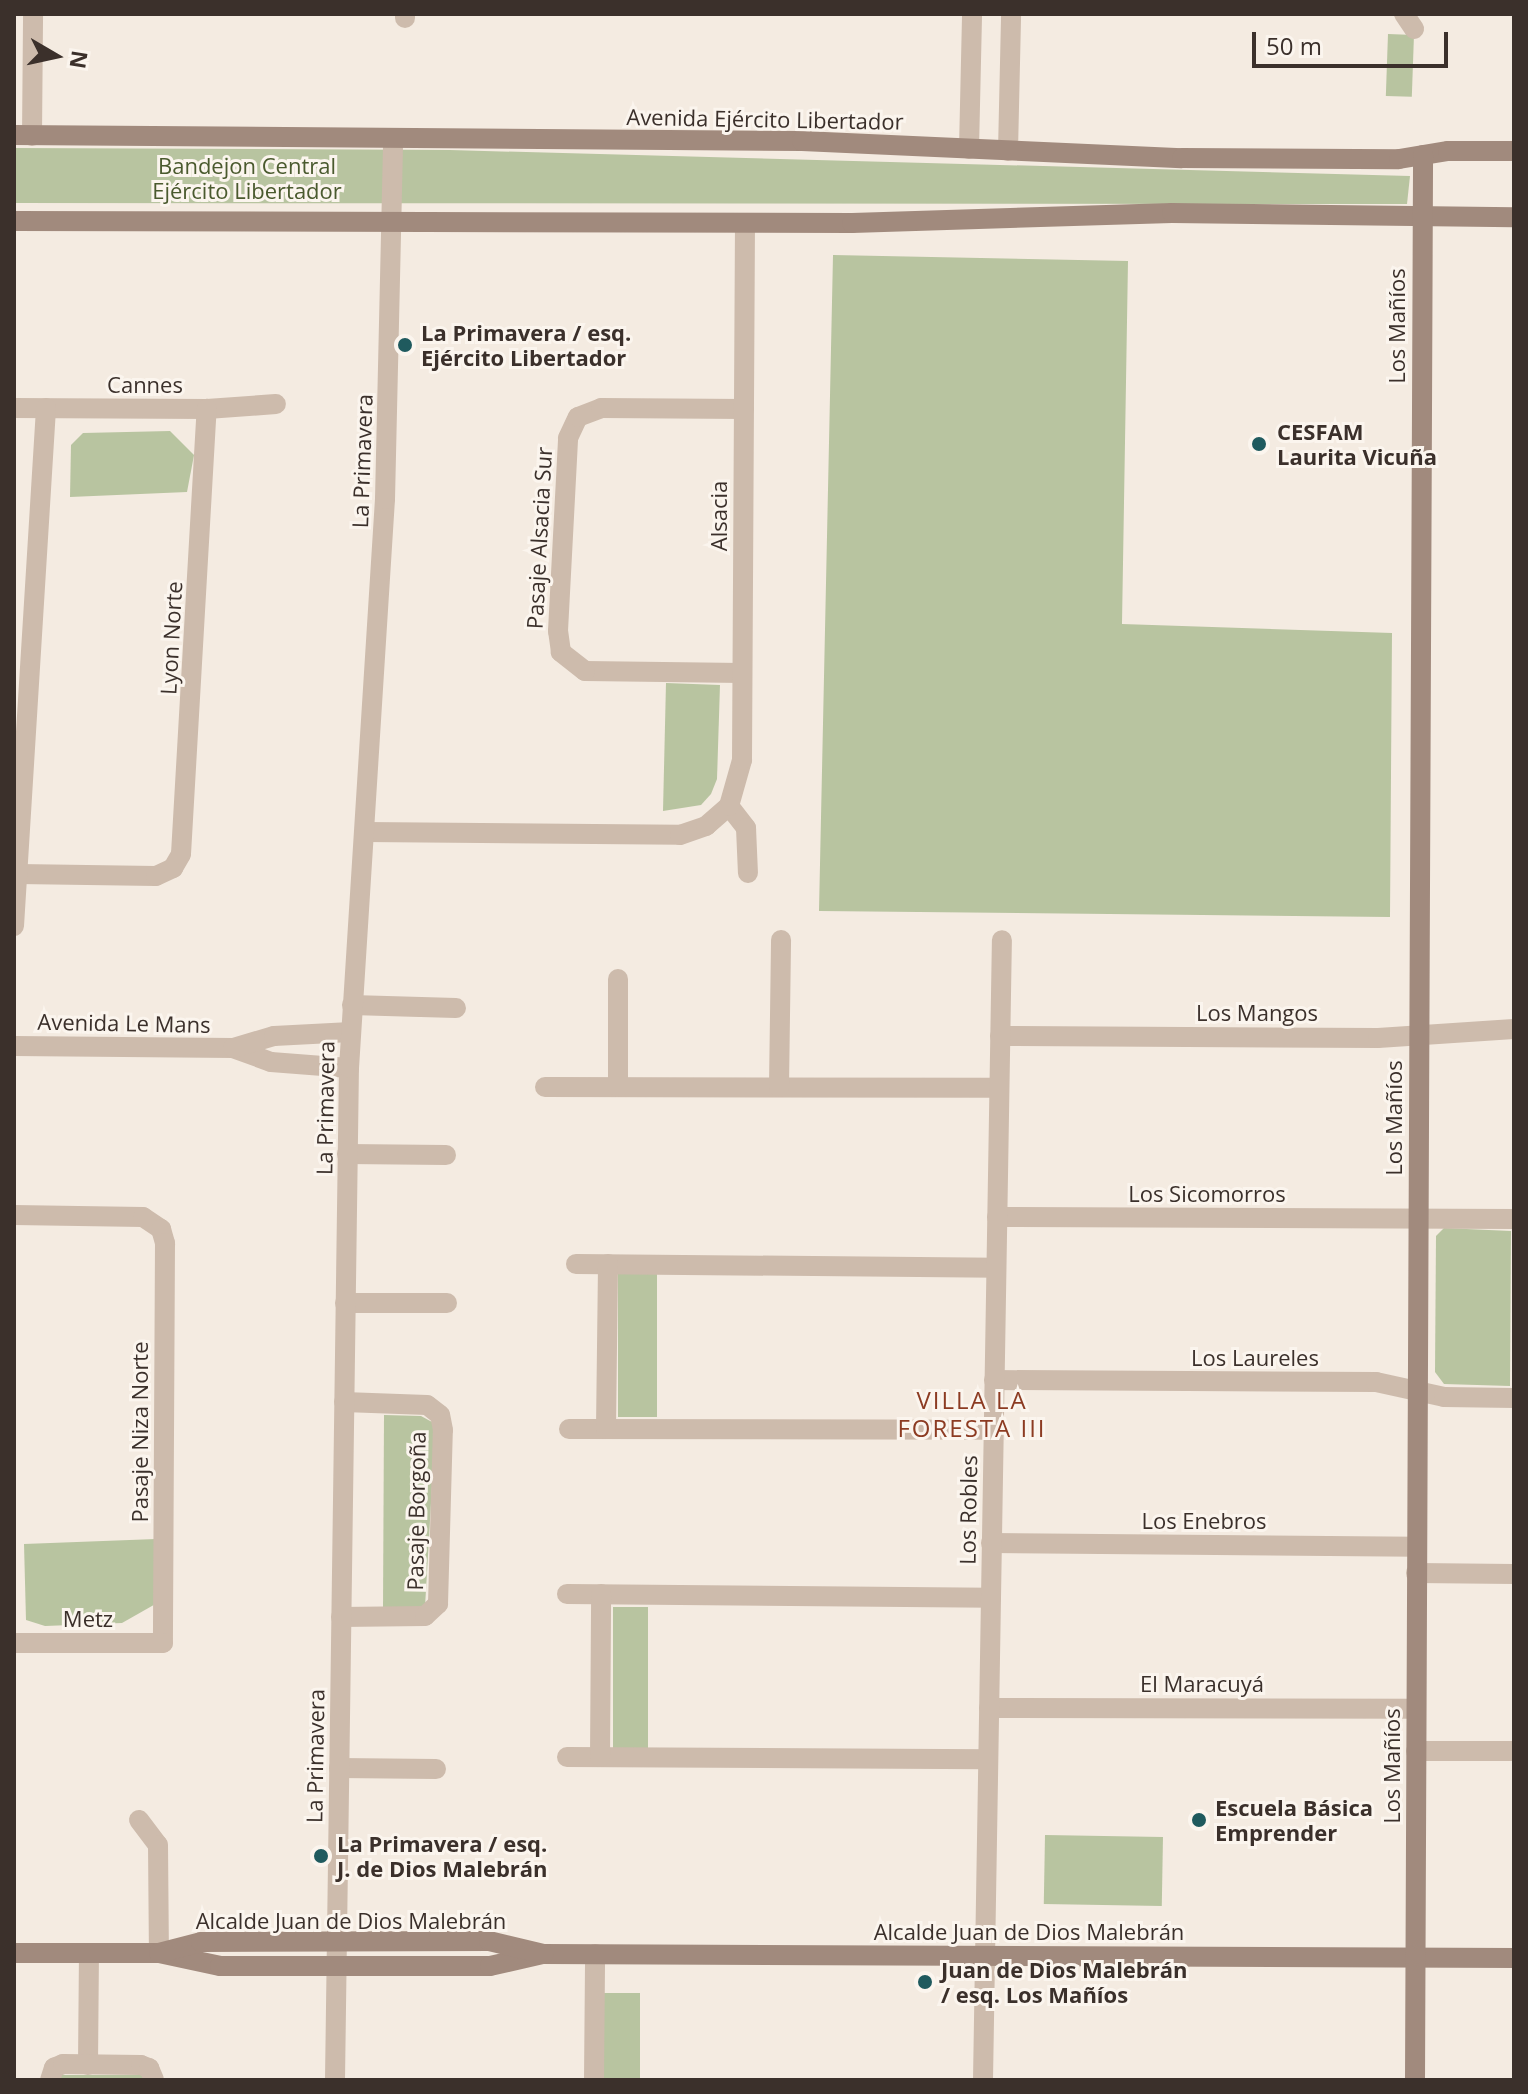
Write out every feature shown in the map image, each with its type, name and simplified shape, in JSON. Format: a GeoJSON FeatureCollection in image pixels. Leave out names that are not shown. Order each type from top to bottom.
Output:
{"type":"FeatureCollection","features":[{"type":"Feature","properties":{"kind":"street"},"geometry":{"type":"LineString","coordinates":[[23,136],[33,14]]}},
{"type":"Feature","properties":{"kind":"street"},"geometry":{"type":"LineString","coordinates":[[969,149],[972,14]]}},
{"type":"Feature","properties":{"kind":"street"},"geometry":{"type":"LineString","coordinates":[[1008,151],[1011,14]]}},
{"type":"Feature","properties":{"kind":"street","name":"Avenida Ejército Libertador"},"geometry":{"type":"LineString","coordinates":[[23,136],[802,141],[1155,158],[1514,151]]}},
{"type":"Feature","properties":{"kind":"street","name":"La Primavera"},"geometry":{"type":"LineString","coordinates":[[335,2080],[349,1068],[385,499],[393,139]]}},
{"type":"Feature","properties":{"kind":"street","name":"Los Mañíos"},"geometry":{"type":"LineString","coordinates":[[1415,2080],[1423,155]]}},
{"type":"Feature","properties":{"kind":"street"},"geometry":{"type":"LineString","coordinates":[[14,221],[745,224],[1131,213],[1514,217]]}},
{"type":"Feature","properties":{"kind":"street","name":"Alsacia"},"geometry":{"type":"LineString","coordinates":[[729,806],[741,777],[745,224]]}},
{"type":"Feature","properties":{"kind":"street","name":"Cannes"},"geometry":{"type":"LineString","coordinates":[[14,408],[207,409],[276,404]]}},
{"type":"Feature","properties":{"kind":"street"},"geometry":{"type":"LineString","coordinates":[[14,926],[46,408]]}},
{"type":"Feature","properties":{"kind":"street","name":"Pasaje Alsacia Sur"},"geometry":{"type":"LineString","coordinates":[[742,673],[585,671],[567,661],[558,631],[568,438],[578,417],[601,408],[744,409]]}},
{"type":"Feature","properties":{"kind":"street","name":"Lyon Norte"},"geometry":{"type":"LineString","coordinates":[[18,874],[156,876],[173,868],[183,846],[207,409]]}},
{"type":"Feature","properties":{"kind":"street"},"geometry":{"type":"LineString","coordinates":[[365,832],[680,835],[706,826],[729,806],[746,828],[748,873]]}},
{"type":"Feature","properties":{"kind":"street"},"geometry":{"type":"LineString","coordinates":[[779,1087],[781,940]]}},
{"type":"Feature","properties":{"kind":"street","name":"Los Robles"},"geometry":{"type":"LineString","coordinates":[[983,2080],[1002,940]]}},
{"type":"Feature","properties":{"kind":"street"},"geometry":{"type":"LineString","coordinates":[[618,979],[618,1087]]}},
{"type":"Feature","properties":{"kind":"street"},"geometry":{"type":"LineString","coordinates":[[352,1005],[456,1008]]}},
{"type":"Feature","properties":{"kind":"street","name":"Los Mangos"},"geometry":{"type":"LineString","coordinates":[[1000,1036],[1378,1038],[1514,1029]]}},
{"type":"Feature","properties":{"kind":"street","name":"Avenida Le Mans"},"geometry":{"type":"LineString","coordinates":[[14,1046],[233,1048],[274,1036],[351,1032]]}},
{"type":"Feature","properties":{"kind":"street","name":"Avenida Le Mans"},"geometry":{"type":"LineString","coordinates":[[233,1048],[271,1062],[349,1068]]}},
{"type":"Feature","properties":{"kind":"street"},"geometry":{"type":"LineString","coordinates":[[545,1087],[999,1088]]}},
{"type":"Feature","properties":{"kind":"street"},"geometry":{"type":"LineString","coordinates":[[347,1154],[446,1155]]}},
{"type":"Feature","properties":{"kind":"street","name":"Pasaje Niza Norte"},"geometry":{"type":"LineString","coordinates":[[14,1215],[143,1217],[156,1224],[165,1243],[163,1643]]}},
{"type":"Feature","properties":{"kind":"street","name":"Los Sicomorros"},"geometry":{"type":"LineString","coordinates":[[997,1217],[1514,1219]]}},
{"type":"Feature","properties":{"kind":"street"},"geometry":{"type":"LineString","coordinates":[[576,1264],[996,1268]]}},
{"type":"Feature","properties":{"kind":"street"},"geometry":{"type":"LineString","coordinates":[[606,1429],[608,1264]]}},
{"type":"Feature","properties":{"kind":"street"},"geometry":{"type":"LineString","coordinates":[[345,1303],[447,1303]]}},
{"type":"Feature","properties":{"kind":"street","name":"Los Laureles"},"geometry":{"type":"LineString","coordinates":[[994,1380],[1376,1382],[1444,1397],[1514,1398]]}},
{"type":"Feature","properties":{"kind":"street","name":"Pasaje Borgoña"},"geometry":{"type":"LineString","coordinates":[[341,1617],[425,1616],[438,1604],[443,1430],[440,1415],[427,1405],[344,1402]]}},
{"type":"Feature","properties":{"kind":"street"},"geometry":{"type":"LineString","coordinates":[[569,1429],[994,1430]]}},
{"type":"Feature","properties":{"kind":"street","name":"Los Enebros"},"geometry":{"type":"LineString","coordinates":[[991,1543],[1416,1547]]}},
{"type":"Feature","properties":{"kind":"street"},"geometry":{"type":"LineString","coordinates":[[1416,1573],[1514,1574]]}},
{"type":"Feature","properties":{"kind":"street"},"geometry":{"type":"LineString","coordinates":[[567,1594],[991,1598]]}},
{"type":"Feature","properties":{"kind":"street"},"geometry":{"type":"LineString","coordinates":[[600,1757],[601,1594]]}},
{"type":"Feature","properties":{"kind":"street","name":"Metz"},"geometry":{"type":"LineString","coordinates":[[14,1643],[163,1643]]}},
{"type":"Feature","properties":{"kind":"street","name":"El Maracuyá"},"geometry":{"type":"LineString","coordinates":[[989,1708],[1416,1709]]}},
{"type":"Feature","properties":{"kind":"street"},"geometry":{"type":"LineString","coordinates":[[1416,1751],[1514,1751]]}},
{"type":"Feature","properties":{"kind":"street"},"geometry":{"type":"LineString","coordinates":[[567,1757],[988,1759]]}},
{"type":"Feature","properties":{"kind":"street"},"geometry":{"type":"LineString","coordinates":[[339,1768],[436,1769]]}},
{"type":"Feature","properties":{"kind":"street"},"geometry":{"type":"LineString","coordinates":[[139,1820],[158,1845],[159,1953]]}},
{"type":"Feature","properties":{"kind":"street","name":"Alcalde Juan de Dios Malebrán"},"geometry":{"type":"LineString","coordinates":[[159,1953],[201,1942],[489,1941],[543,1954]]}},
{"type":"Feature","properties":{"kind":"street","name":"Alcalde Juan de Dios Malebrán"},"geometry":{"type":"LineString","coordinates":[[14,1953],[159,1953],[205,1965],[490,1966],[543,1954],[1514,1958]]}},
{"type":"Feature","properties":{"kind":"street"},"geometry":{"type":"LineString","coordinates":[[88,2065],[89,1953]]}},
{"type":"Feature","properties":{"kind":"street"},"geometry":{"type":"LineString","coordinates":[[594,2080],[595,1954]]}},
{"type":"Feature","properties":{"kind":"street"},"geometry":{"type":"LineString","coordinates":[[50,2080],[58,2066],[88,2065],[141,2065],[149,2068],[154,2080]]}},
{"type":"Feature","properties":{"kind":"green space"},"geometry":{"type":"Polygon","coordinates":[[[1388,34],[1414,35],[1412,97],[1386,96],[1388,34]]]}},
{"type":"Feature","properties":{"kind":"green space","name":"Bandejon Central Ejército Libertador"},"geometry":{"type":"Polygon","coordinates":[[[14,148],[450,150],[1410,176],[1407,204],[14,203],[14,148]]]}},
{"type":"Feature","properties":{"kind":"green space"},"geometry":{"type":"Polygon","coordinates":[[[833,255],[1128,261],[1122,624],[1392,633],[1390,917],[819,911],[833,255]]]}},
{"type":"Feature","properties":{"kind":"green space"},"geometry":{"type":"Polygon","coordinates":[[[170,431],[194,455],[187,492],[70,497],[71,445],[83,433],[170,431]]]}},
{"type":"Feature","properties":{"kind":"green space"},"geometry":{"type":"Polygon","coordinates":[[[666,683],[720,685],[717,779],[711,794],[701,805],[663,811],[666,683]]]}},
{"type":"Feature","properties":{"kind":"green space"},"geometry":{"type":"Polygon","coordinates":[[[1444,1228],[1511,1231],[1510,1386],[1444,1384],[1435,1372],[1436,1236],[1444,1228]]]}},
{"type":"Feature","properties":{"kind":"green space"},"geometry":{"type":"Polygon","coordinates":[[[618,1272],[657,1272],[657,1417],[618,1417],[618,1272]]]}},
{"type":"Feature","properties":{"kind":"green space"},"geometry":{"type":"Polygon","coordinates":[[[384,1415],[421,1416],[432,1422],[435,1434],[425,1607],[383,1608],[384,1415]]]}},
{"type":"Feature","properties":{"kind":"green space"},"geometry":{"type":"Polygon","coordinates":[[[156,1539],[159,1602],[122,1623],[45,1626],[26,1620],[24,1544],[156,1539]]]}},
{"type":"Feature","properties":{"kind":"green space"},"geometry":{"type":"Polygon","coordinates":[[[613,1607],[648,1607],[648,1750],[613,1750],[613,1607]]]}},
{"type":"Feature","properties":{"kind":"green space"},"geometry":{"type":"Polygon","coordinates":[[[1045,1835],[1163,1837],[1162,1906],[1044,1904],[1045,1835]]]}},
{"type":"Feature","properties":{"kind":"green space"},"geometry":{"type":"Polygon","coordinates":[[[601,1993],[640,1993],[640,2080],[601,2080],[601,1993]]]}},
{"type":"Feature","properties":{"kind":"green space"},"geometry":{"type":"Polygon","coordinates":[[[61,2075],[144,2075],[144,2080],[61,2080],[61,2075]]]}},
{"type":"Feature","properties":{"kind":"place","name":"La Primavera / esq. Ejército Libertador"},"geometry":{"type":"Point","coordinates":[405,345]}},
{"type":"Feature","properties":{"kind":"place","name":"CESFAM Laurita Vicuña"},"geometry":{"type":"Point","coordinates":[1259,444]}},
{"type":"Feature","properties":{"kind":"place","name":"Escuela Básica Emprender"},"geometry":{"type":"Point","coordinates":[1199,1820]}},
{"type":"Feature","properties":{"kind":"place","name":"La Primavera / esq. J. de Dios Malebrán"},"geometry":{"type":"Point","coordinates":[321,1856]}},
{"type":"Feature","properties":{"kind":"place","name":"Juan de Dios Malebrán / esq. Los Mañíos"},"geometry":{"type":"Point","coordinates":[925,1982]}},
{"type":"Feature","properties":{"kind":"district","name":"VILLA LA FORESTA III"},"geometry":{"type":"Point","coordinates":[972,1414]}}]}
